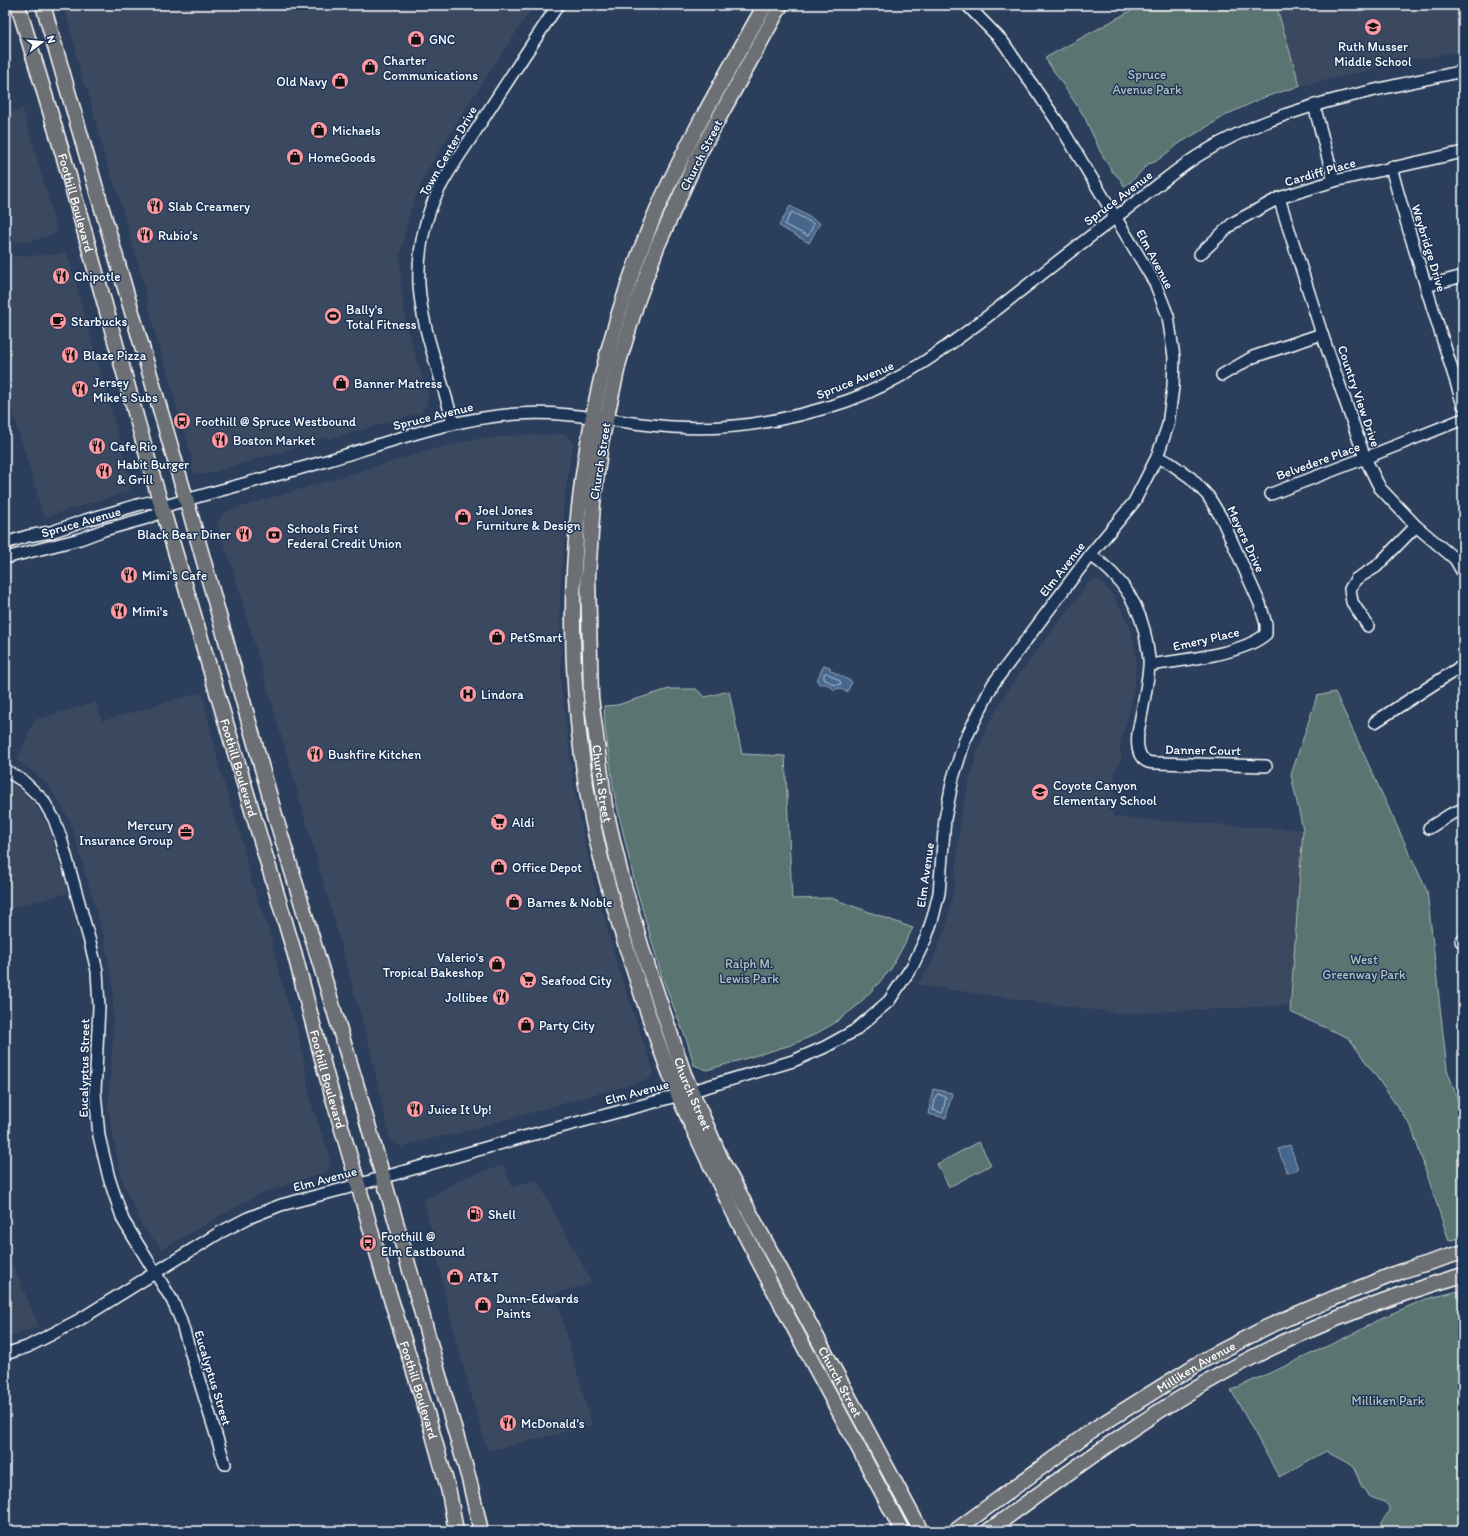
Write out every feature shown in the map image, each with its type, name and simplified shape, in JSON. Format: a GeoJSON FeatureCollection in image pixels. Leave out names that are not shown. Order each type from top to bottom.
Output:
{"type":"FeatureCollection","features":[{"type":"Feature","properties":{"kind":"main road","name":"Foothill Boulevard"},"geometry":{"type":"LineString","coordinates":[[18,5],[62,150],[162,506],[290,940],[326,1074],[383,1274],[427,1413],[449,1492],[456,1531]]}},
{"type":"Feature","properties":{"kind":"main road","name":"Foothill Boulevard"},"geometry":{"type":"LineString","coordinates":[[43,5],[186,499],[277,822],[383,1177],[469,1479],[481,1531]]}},
{"type":"Feature","properties":{"kind":"main road","name":"Church Street"},"geometry":{"type":"LineString","coordinates":[[765,5],[679,162],[649,227],[633,270],[614,331],[600,417],[601,443],[593,504],[588,577],[591,697],[605,806],[621,875],[685,1093],[921,1531]]}},
{"type":"Feature","properties":{"kind":"main road","name":"Church Street"},"geometry":{"type":"LineString","coordinates":[[781,5],[698,156],[657,247],[583,468],[577,515],[572,588],[576,698],[589,802],[603,865],[622,935],[646,1007],[685,1093],[727,1200],[902,1531]]}},
{"type":"Feature","properties":{"kind":"main road"},"geometry":{"type":"LineString","coordinates":[[576,698],[591,697]]}},
{"type":"Feature","properties":{"kind":"main road","name":"Milliken Avenue"},"geometry":{"type":"LineString","coordinates":[[955,1531],[1092,1432],[1204,1360],[1267,1327],[1380,1278],[1463,1252]]}},
{"type":"Feature","properties":{"kind":"main road","name":"Milliken Avenue"},"geometry":{"type":"LineString","coordinates":[[988,1531],[1059,1478],[1162,1409],[1264,1351],[1342,1316],[1408,1291],[1463,1275]]}},
{"type":"Feature","properties":{"kind":"street","name":"Town Center Drive"},"geometry":{"type":"LineString","coordinates":[[453,423],[428,332],[421,299],[419,270],[425,228],[435,199],[452,168],[558,5]]}},
{"type":"Feature","properties":{"kind":"street","name":"Elm Avenue"},"geometry":{"type":"LineString","coordinates":[[5,1354],[27,1347],[80,1320],[219,1233],[248,1218],[281,1205],[358,1185],[793,1061],[825,1047],[854,1030],[889,1001],[913,965],[926,938],[933,917],[939,893],[945,819],[953,778],[965,740],[993,684],[1090,555],[1134,502],[1157,457],[1168,425],[1173,387],[1174,357],[1168,316],[1155,283],[1061,127],[1003,42],[967,5]]}},
{"type":"Feature","properties":{"kind":"street","name":"Spruce Avenue"},"geometry":{"type":"LineString","coordinates":[[5,543],[28,536],[51,532],[141,504],[151,502],[162,506],[318,463],[453,423],[519,414],[600,417],[673,427],[719,427],[756,424],[788,418],[851,400],[919,366],[971,329],[1197,156],[1218,144],[1253,127],[1314,105],[1463,71]]}},
{"type":"Feature","properties":{"kind":"street"},"geometry":{"type":"LineString","coordinates":[[1314,105],[1334,181]]}},
{"type":"Feature","properties":{"kind":"street","name":"Cardiff Place"},"geometry":{"type":"LineString","coordinates":[[1200,254],[1233,223],[1279,198],[1334,181],[1463,152]]}},
{"type":"Feature","properties":{"kind":"street","name":"Weybridge Drive"},"geometry":{"type":"LineString","coordinates":[[1391,167],[1410,240],[1463,405]]}},
{"type":"Feature","properties":{"kind":"street","name":"Country View Drive"},"geometry":{"type":"LineString","coordinates":[[1279,198],[1322,334],[1365,458],[1380,488],[1416,526],[1459,556],[1463,573]]}},
{"type":"Feature","properties":{"kind":"street"},"geometry":{"type":"LineString","coordinates":[[1426,286],[1463,276]]}},
{"type":"Feature","properties":{"kind":"street"},"geometry":{"type":"LineString","coordinates":[[1222,375],[1253,357],[1322,334]]}},
{"type":"Feature","properties":{"kind":"street","name":"Belvedere Place"},"geometry":{"type":"LineString","coordinates":[[1271,494],[1463,419]]}},
{"type":"Feature","properties":{"kind":"street","name":"Meyers Drive"},"geometry":{"type":"LineString","coordinates":[[1157,457],[1170,463],[1191,478],[1208,496],[1222,519],[1260,604],[1266,624],[1266,634]]}},
{"type":"Feature","properties":{"kind":"street","name":"Spruce Avenue"},"geometry":{"type":"LineString","coordinates":[[5,558],[80,539],[104,530],[147,518],[156,514],[162,506]]}},
{"type":"Feature","properties":{"kind":"street"},"geometry":{"type":"LineString","coordinates":[[1368,626],[1352,602],[1350,589],[1356,579],[1376,567],[1416,526]]}},
{"type":"Feature","properties":{"kind":"street"},"geometry":{"type":"LineString","coordinates":[[1090,555],[1102,563],[1115,575],[1126,589],[1139,611],[1146,637],[1150,665]]}},
{"type":"Feature","properties":{"kind":"street","name":"Emery Place"},"geometry":{"type":"LineString","coordinates":[[1150,665],[1210,655],[1240,648],[1260,640],[1266,634]]}},
{"type":"Feature","properties":{"kind":"street","name":"Danner Court"},"geometry":{"type":"LineString","coordinates":[[1150,665],[1137,744],[1141,755],[1146,761],[1156,763],[1266,766]]}},
{"type":"Feature","properties":{"kind":"street"},"geometry":{"type":"LineString","coordinates":[[1375,722],[1456,669],[1463,667]]}},
{"type":"Feature","properties":{"kind":"street","name":"Eucalyptus Street"},"geometry":{"type":"LineString","coordinates":[[5,770],[23,781],[42,800],[54,819],[61,838],[97,971],[99,1006],[95,1092],[99,1136],[109,1178],[124,1220],[154,1273],[172,1300],[180,1318],[225,1464]]}},
{"type":"Feature","properties":{"kind":"street"},"geometry":{"type":"LineString","coordinates":[[1429,828],[1463,808]]}},
{"type":"Feature","properties":{"kind":"shaded area"},"geometry":{"type":"Polygon","coordinates":[[[63,5],[534,5],[433,161],[423,179],[410,212],[400,255],[401,287],[407,328],[429,399],[426,403],[427,407],[423,408],[421,413],[329,439],[326,437],[298,447],[203,475],[196,473],[193,470],[191,455],[154,330],[142,278],[119,196],[105,159],[88,91],[83,83],[76,57],[76,49],[63,5]]]}},
{"type":"Feature","properties":{"kind":"shaded area","name":"Ruth Musser Middle School"},"geometry":{"type":"Polygon","coordinates":[[[1276,5],[1463,5],[1463,50],[1421,59],[1408,58],[1379,65],[1371,70],[1300,86],[1276,5]]]}},
{"type":"Feature","properties":{"kind":"shaded area"},"geometry":{"type":"Polygon","coordinates":[[[23,109],[58,233],[29,242],[5,241],[5,114],[23,109]]]}},
{"type":"Feature","properties":{"kind":"shaded area"},"geometry":{"type":"Polygon","coordinates":[[[67,252],[132,485],[128,492],[44,517],[5,386],[5,256],[51,255],[67,252]]]}},
{"type":"Feature","properties":{"kind":"shaded area"},"geometry":{"type":"Polygon","coordinates":[[[566,434],[573,443],[563,509],[565,532],[560,591],[561,683],[571,763],[577,805],[591,871],[617,964],[654,1072],[650,1079],[448,1136],[441,1136],[402,1147],[390,1140],[370,1049],[316,856],[231,563],[217,525],[224,512],[441,447],[476,439],[520,435],[566,434]]]}},
{"type":"Feature","properties":{"kind":"shaded area","name":"Coyote Canyon Elementary School"},"geometry":{"type":"Polygon","coordinates":[[[1099,579],[1112,594],[1129,624],[1134,642],[1136,661],[1135,681],[1131,704],[1120,741],[1122,759],[1115,770],[1113,817],[1303,830],[1291,1005],[1123,1014],[917,985],[931,964],[947,924],[954,888],[961,814],[978,749],[988,725],[1009,688],[1090,581],[1099,579]]]}},
{"type":"Feature","properties":{"kind":"shaded area"},"geometry":{"type":"Polygon","coordinates":[[[202,692],[221,774],[241,836],[251,880],[270,934],[284,992],[299,1034],[311,1103],[329,1153],[330,1165],[327,1172],[259,1194],[162,1249],[142,1226],[122,1180],[108,1110],[113,1034],[113,983],[104,938],[71,823],[50,787],[17,760],[34,720],[96,702],[102,721],[202,692]]]}},
{"type":"Feature","properties":{"kind":"shaded area"},"geometry":{"type":"Polygon","coordinates":[[[5,780],[15,785],[34,803],[50,830],[68,893],[5,910],[5,780]]]}},
{"type":"Feature","properties":{"kind":"shaded area"},"geometry":{"type":"Polygon","coordinates":[[[504,1165],[512,1187],[537,1180],[592,1283],[555,1294],[592,1425],[501,1448],[487,1450],[455,1337],[424,1200],[463,1178],[504,1165]]]}},
{"type":"Feature","properties":{"kind":"shaded area"},"geometry":{"type":"Polygon","coordinates":[[[5,1246],[39,1327],[5,1337],[5,1246]]]}},
{"type":"Feature","properties":{"kind":"green space","name":"Spruce Avenue Park"},"geometry":{"type":"Polygon","coordinates":[[[1141,5],[1276,5],[1300,86],[1265,97],[1230,113],[1180,143],[1155,162],[1148,164],[1133,180],[1124,186],[1121,180],[1112,171],[1101,153],[1084,116],[1045,58],[1141,5]]]}},
{"type":"Feature","properties":{"kind":"green space","name":"Ralph M. Lewis Park"},"geometry":{"type":"Polygon","coordinates":[[[669,689],[696,689],[705,697],[729,691],[742,754],[785,756],[792,899],[831,898],[913,928],[891,969],[857,1006],[833,1024],[812,1036],[791,1045],[707,1070],[694,1065],[688,1044],[662,977],[634,880],[614,793],[605,727],[604,706],[617,705],[669,689]]]}},
{"type":"Feature","properties":{"kind":"green space","name":"West Greenway Park"},"geometry":{"type":"Polygon","coordinates":[[[1335,692],[1427,891],[1447,1069],[1463,1115],[1463,1236],[1449,1241],[1411,1126],[1349,1038],[1290,1012],[1303,830],[1291,775],[1317,696],[1335,692]]]}},
{"type":"Feature","properties":{"kind":"green space"},"geometry":{"type":"Polygon","coordinates":[[[979,1142],[991,1165],[949,1187],[937,1164],[979,1142]]]}},
{"type":"Feature","properties":{"kind":"green space","name":"Milliken Park"},"geometry":{"type":"Polygon","coordinates":[[[1463,1290],[1463,1531],[1381,1531],[1380,1524],[1389,1510],[1387,1504],[1371,1497],[1365,1492],[1353,1467],[1326,1451],[1279,1477],[1231,1390],[1355,1333],[1381,1318],[1426,1299],[1463,1290]]]}},
{"type":"Feature","properties":{"kind":"water"},"geometry":{"type":"Polygon","coordinates":[[[790,206],[820,223],[809,243],[779,226],[790,206]]]}},
{"type":"Feature","properties":{"kind":"water"},"geometry":{"type":"Polygon","coordinates":[[[824,665],[830,667],[830,670],[852,682],[847,692],[839,688],[834,690],[826,684],[819,684],[817,680],[824,665]]]}},
{"type":"Feature","properties":{"kind":"water"},"geometry":{"type":"Polygon","coordinates":[[[933,1089],[952,1093],[946,1118],[928,1114],[933,1089]]]}},
{"type":"Feature","properties":{"kind":"water"},"geometry":{"type":"Polygon","coordinates":[[[1290,1145],[1298,1169],[1287,1173],[1278,1149],[1290,1145]]]}},
{"type":"Feature","properties":{"kind":"place","name":"Ruth Musser Middle School"},"geometry":{"type":"Point","coordinates":[1373,27]}},
{"type":"Feature","properties":{"kind":"place","name":"GNC"},"geometry":{"type":"Point","coordinates":[416,39]}},
{"type":"Feature","properties":{"kind":"place","name":"Charter Communications"},"geometry":{"type":"Point","coordinates":[370,67]}},
{"type":"Feature","properties":{"kind":"place","name":"Old Navy"},"geometry":{"type":"Point","coordinates":[340,81]}},
{"type":"Feature","properties":{"kind":"place","name":"Michaels"},"geometry":{"type":"Point","coordinates":[319,130]}},
{"type":"Feature","properties":{"kind":"place","name":"HomeGoods"},"geometry":{"type":"Point","coordinates":[295,157]}},
{"type":"Feature","properties":{"kind":"place","name":"Slab Creamery"},"geometry":{"type":"Point","coordinates":[155,206]}},
{"type":"Feature","properties":{"kind":"place","name":"Rubio's"},"geometry":{"type":"Point","coordinates":[145,235]}},
{"type":"Feature","properties":{"kind":"place","name":"Chipotle"},"geometry":{"type":"Point","coordinates":[61,276]}},
{"type":"Feature","properties":{"kind":"place","name":"Bally's Total Fitness"},"geometry":{"type":"Point","coordinates":[333,316]}},
{"type":"Feature","properties":{"kind":"place","name":"Starbucks"},"geometry":{"type":"Point","coordinates":[58,321]}},
{"type":"Feature","properties":{"kind":"place","name":"Blaze Pizza"},"geometry":{"type":"Point","coordinates":[70,355]}},
{"type":"Feature","properties":{"kind":"place","name":"Banner Matress"},"geometry":{"type":"Point","coordinates":[341,383]}},
{"type":"Feature","properties":{"kind":"place","name":"Jersey Mike's Subs"},"geometry":{"type":"Point","coordinates":[80,389]}},
{"type":"Feature","properties":{"kind":"place","name":"Foothill @ Spruce Westbound"},"geometry":{"type":"Point","coordinates":[182,421]}},
{"type":"Feature","properties":{"kind":"place","name":"Boston Market"},"geometry":{"type":"Point","coordinates":[220,440]}},
{"type":"Feature","properties":{"kind":"place","name":"Cafe Rio"},"geometry":{"type":"Point","coordinates":[97,446]}},
{"type":"Feature","properties":{"kind":"place","name":"Habit Burger & Grill"},"geometry":{"type":"Point","coordinates":[104,471]}},
{"type":"Feature","properties":{"kind":"place","name":"Joel Jones Furniture & Design"},"geometry":{"type":"Point","coordinates":[463,517]}},
{"type":"Feature","properties":{"kind":"place","name":"Black Bear Diner"},"geometry":{"type":"Point","coordinates":[244,534]}},
{"type":"Feature","properties":{"kind":"place","name":"Schools First Federal Credit Union"},"geometry":{"type":"Point","coordinates":[274,535]}},
{"type":"Feature","properties":{"kind":"place","name":"Mimi's Cafe"},"geometry":{"type":"Point","coordinates":[129,575]}},
{"type":"Feature","properties":{"kind":"place","name":"Mimi's"},"geometry":{"type":"Point","coordinates":[119,611]}},
{"type":"Feature","properties":{"kind":"place","name":"PetSmart"},"geometry":{"type":"Point","coordinates":[497,637]}},
{"type":"Feature","properties":{"kind":"place","name":"Lindora"},"geometry":{"type":"Point","coordinates":[468,694]}},
{"type":"Feature","properties":{"kind":"place","name":"Bushfire Kitchen"},"geometry":{"type":"Point","coordinates":[315,754]}},
{"type":"Feature","properties":{"kind":"place","name":"Coyote Canyon Elementary School"},"geometry":{"type":"Point","coordinates":[1040,792]}},
{"type":"Feature","properties":{"kind":"place","name":"Aldi"},"geometry":{"type":"Point","coordinates":[499,822]}},
{"type":"Feature","properties":{"kind":"place","name":"Mercury Insurance Group"},"geometry":{"type":"Point","coordinates":[186,832]}},
{"type":"Feature","properties":{"kind":"place","name":"Office Depot"},"geometry":{"type":"Point","coordinates":[499,867]}},
{"type":"Feature","properties":{"kind":"place","name":"Barnes & Noble"},"geometry":{"type":"Point","coordinates":[514,902]}},
{"type":"Feature","properties":{"kind":"place","name":"Valerio's Tropical Bakeshop"},"geometry":{"type":"Point","coordinates":[497,964]}},
{"type":"Feature","properties":{"kind":"place","name":"Seafood City"},"geometry":{"type":"Point","coordinates":[528,980]}},
{"type":"Feature","properties":{"kind":"place","name":"Jollibee"},"geometry":{"type":"Point","coordinates":[501,997]}},
{"type":"Feature","properties":{"kind":"place","name":"Party City"},"geometry":{"type":"Point","coordinates":[526,1025]}},
{"type":"Feature","properties":{"kind":"place","name":"Juice It Up!"},"geometry":{"type":"Point","coordinates":[415,1109]}},
{"type":"Feature","properties":{"kind":"place","name":"Shell"},"geometry":{"type":"Point","coordinates":[475,1214]}},
{"type":"Feature","properties":{"kind":"place","name":"Foothill @ Elm Eastbound"},"geometry":{"type":"Point","coordinates":[368,1243]}},
{"type":"Feature","properties":{"kind":"place","name":"AT&T"},"geometry":{"type":"Point","coordinates":[455,1277]}},
{"type":"Feature","properties":{"kind":"place","name":"Dunn-Edwards Paints"},"geometry":{"type":"Point","coordinates":[483,1305]}},
{"type":"Feature","properties":{"kind":"place","name":"McDonald's"},"geometry":{"type":"Point","coordinates":[508,1423]}}]}
